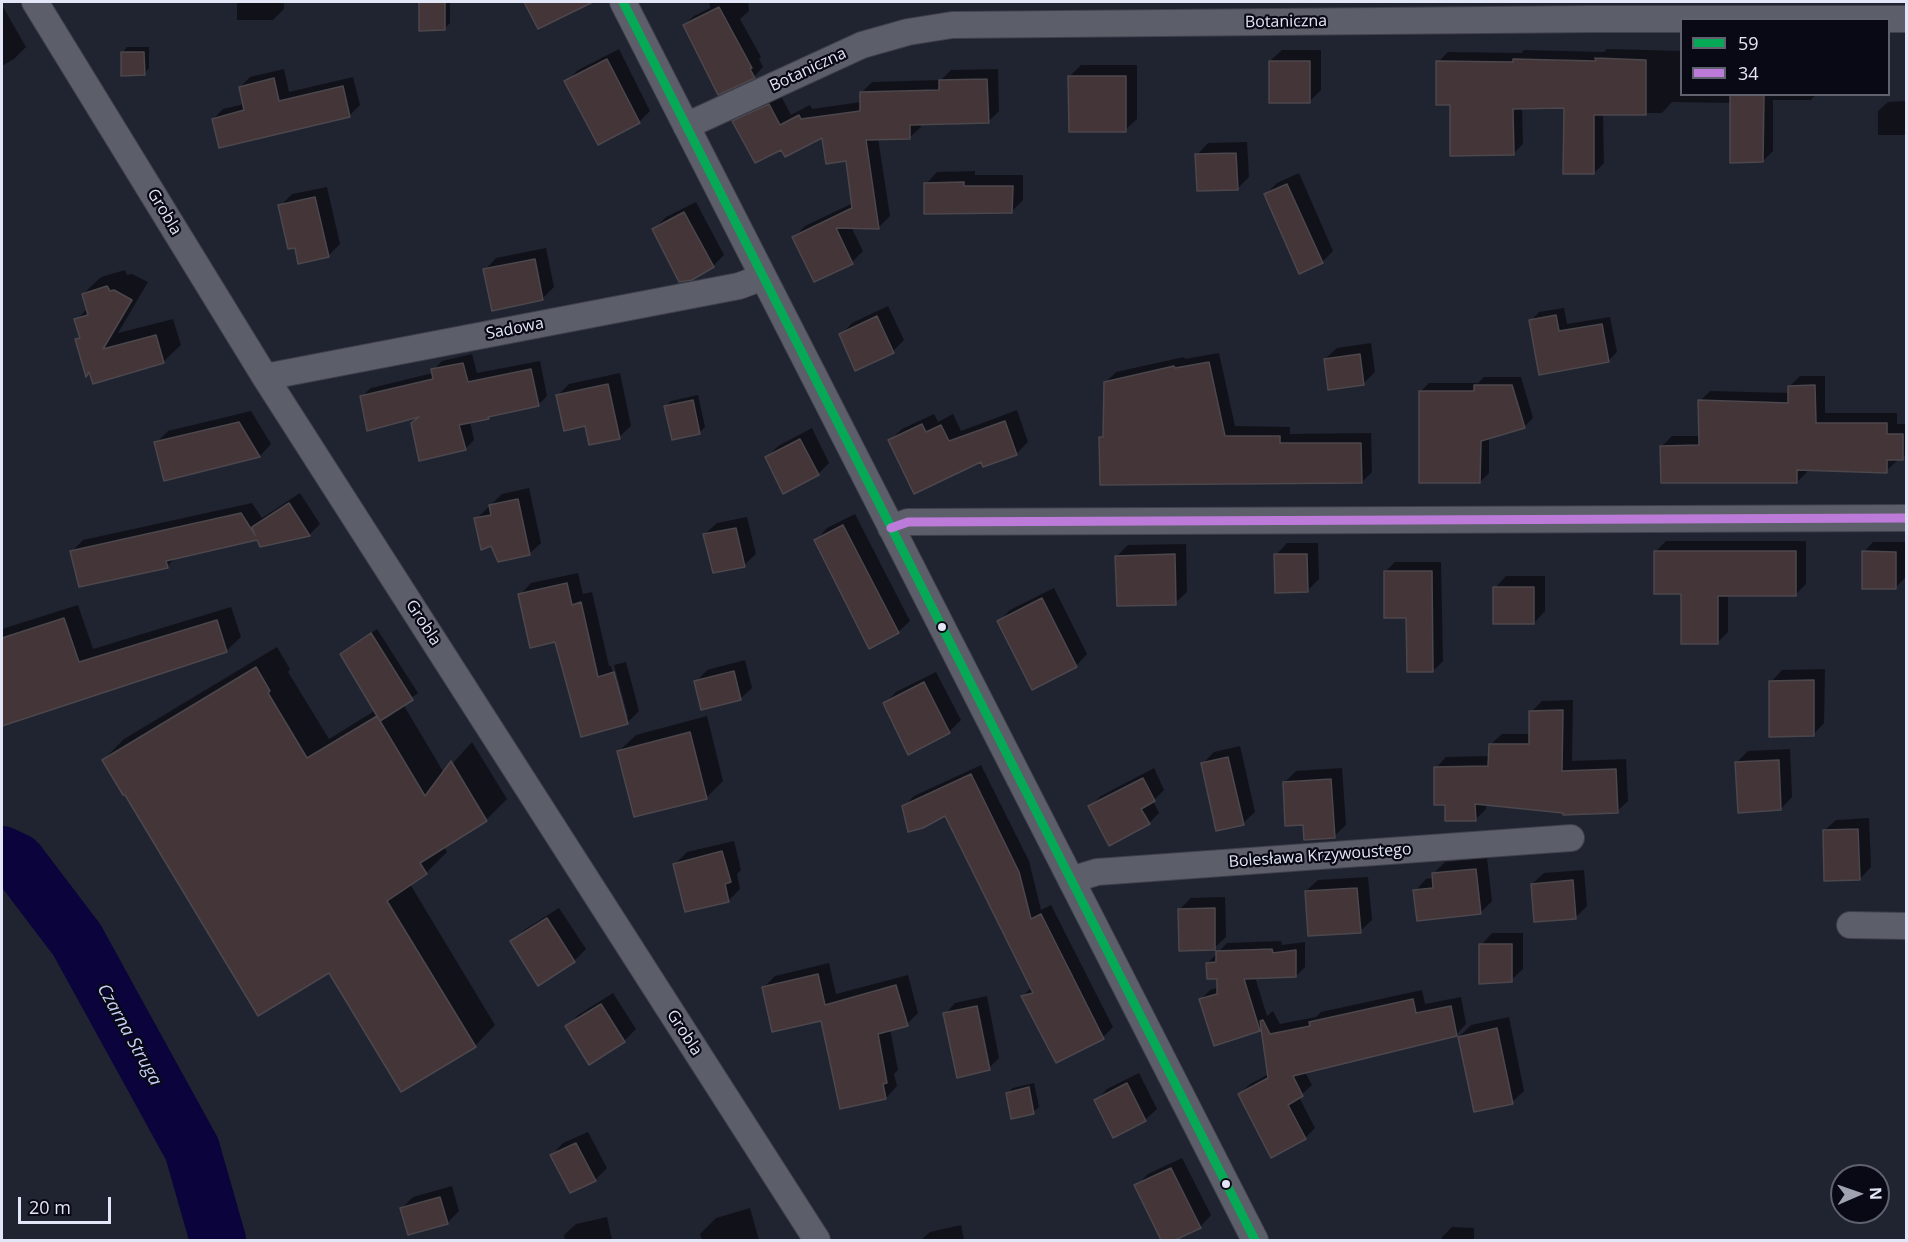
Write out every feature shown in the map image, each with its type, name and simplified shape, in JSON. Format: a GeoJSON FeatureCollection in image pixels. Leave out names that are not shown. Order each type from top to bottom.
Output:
{"type":"FeatureCollection","features":[{"type":"Feature","properties":{"kind":"street","name":"Grobla"},"geometry":{"type":"LineString","coordinates":[[35,2],[266,377],[817,1240]]}},
{"type":"Feature","properties":{"kind":"street"},"geometry":{"type":"LineString","coordinates":[[623,2],[1255,1240]]}},
{"type":"Feature","properties":{"kind":"street","name":"Botaniczna"},"geometry":{"type":"LineString","coordinates":[[686,126],[862,45],[908,32],[952,25],[1216,12],[1680,19]]}},
{"type":"Feature","properties":{"kind":"street","name":"Botaniczna"},"geometry":{"type":"LineString","coordinates":[[1890,19],[1906,19]]}},
{"type":"Feature","properties":{"kind":"street","name":"Sadowa"},"geometry":{"type":"LineString","coordinates":[[266,377],[739,286],[763,277]]}},
{"type":"Feature","properties":{"kind":"street"},"geometry":{"type":"LineString","coordinates":[[891,528],[908,522],[1906,518]]}},
{"type":"Feature","properties":{"kind":"street","name":"Bolesława Krzywoustego"},"geometry":{"type":"LineString","coordinates":[[1071,880],[1097,872],[1571,838]]}},
{"type":"Feature","properties":{"kind":"street"},"geometry":{"type":"LineString","coordinates":[[1850,925],[1906,926]]}},
{"type":"Feature","properties":{"kind":"building"},"geometry":{"type":"Polygon","coordinates":[[[419,2],[445,2],[445,30],[419,31],[419,2]]]}},
{"type":"Feature","properties":{"kind":"building"},"geometry":{"type":"Polygon","coordinates":[[[524,2],[593,2],[538,29],[524,2]]]}},
{"type":"Feature","properties":{"kind":"building"},"geometry":{"type":"Polygon","coordinates":[[[719,7],[752,68],[750,69],[755,78],[718,95],[683,25],[719,7]]]}},
{"type":"Feature","properties":{"kind":"building"},"geometry":{"type":"Polygon","coordinates":[[[121,52],[144,52],[145,75],[121,76],[121,52]]]}},
{"type":"Feature","properties":{"kind":"building"},"geometry":{"type":"Polygon","coordinates":[[[1595,58],[1646,60],[1646,115],[1594,115],[1594,174],[1563,174],[1564,108],[1513,109],[1514,155],[1450,156],[1450,105],[1436,105],[1436,61],[1513,62],[1513,59],[1596,61],[1595,58]]]}},
{"type":"Feature","properties":{"kind":"building"},"geometry":{"type":"Polygon","coordinates":[[[607,59],[640,123],[598,145],[564,81],[607,59]]]}},
{"type":"Feature","properties":{"kind":"building"},"geometry":{"type":"Polygon","coordinates":[[[1269,61],[1310,61],[1310,103],[1269,103],[1269,61]]]}},
{"type":"Feature","properties":{"kind":"building"},"geometry":{"type":"Polygon","coordinates":[[[1068,76],[1126,76],[1126,132],[1069,132],[1068,76]]]}},
{"type":"Feature","properties":{"kind":"building"},"geometry":{"type":"Polygon","coordinates":[[[274,78],[279,101],[343,86],[350,117],[219,148],[212,119],[244,110],[239,87],[274,78]]]}},
{"type":"Feature","properties":{"kind":"building"},"geometry":{"type":"Polygon","coordinates":[[[987,79],[989,123],[910,125],[910,139],[866,140],[879,229],[836,228],[853,264],[814,282],[792,237],[852,208],[846,161],[826,164],[822,138],[785,157],[781,150],[755,163],[732,121],[769,104],[780,125],[799,115],[801,119],[860,111],[860,92],[939,90],[939,80],[987,79]]]}},
{"type":"Feature","properties":{"kind":"building"},"geometry":{"type":"Polygon","coordinates":[[[1730,96],[1764,96],[1763,162],[1730,163],[1730,96]]]}},
{"type":"Feature","properties":{"kind":"building"},"geometry":{"type":"Polygon","coordinates":[[[1236,153],[1238,190],[1197,191],[1195,154],[1236,153]]]}},
{"type":"Feature","properties":{"kind":"building"},"geometry":{"type":"Polygon","coordinates":[[[964,182],[964,186],[1013,186],[1012,213],[924,214],[924,183],[964,182]]]}},
{"type":"Feature","properties":{"kind":"building"},"geometry":{"type":"Polygon","coordinates":[[[1287,184],[1323,263],[1299,274],[1264,194],[1287,184]]]}},
{"type":"Feature","properties":{"kind":"building"},"geometry":{"type":"Polygon","coordinates":[[[315,197],[329,257],[298,264],[295,248],[288,249],[278,205],[315,197]]]}},
{"type":"Feature","properties":{"kind":"building"},"geometry":{"type":"Polygon","coordinates":[[[684,212],[714,267],[692,280],[679,282],[652,229],[684,212]]]}},
{"type":"Feature","properties":{"kind":"building"},"geometry":{"type":"Polygon","coordinates":[[[535,259],[543,300],[492,311],[483,269],[535,259]]]}},
{"type":"Feature","properties":{"kind":"building"},"geometry":{"type":"Polygon","coordinates":[[[107,286],[110,291],[114,290],[132,300],[103,349],[156,335],[164,363],[93,384],[89,372],[86,377],[75,339],[80,338],[74,319],[88,315],[82,294],[107,286]]]}},
{"type":"Feature","properties":{"kind":"building"},"geometry":{"type":"Polygon","coordinates":[[[1556,315],[1559,331],[1602,324],[1609,362],[1539,375],[1529,320],[1556,315]]]}},
{"type":"Feature","properties":{"kind":"building"},"geometry":{"type":"Polygon","coordinates":[[[877,316],[894,353],[855,371],[839,334],[877,316]]]}},
{"type":"Feature","properties":{"kind":"building"},"geometry":{"type":"Polygon","coordinates":[[[1360,354],[1364,385],[1328,390],[1324,359],[1360,354]]]}},
{"type":"Feature","properties":{"kind":"building"},"geometry":{"type":"Polygon","coordinates":[[[1209,362],[1225,436],[1280,436],[1280,443],[1361,443],[1362,483],[1100,485],[1099,437],[1103,437],[1104,382],[1174,366],[1175,368],[1209,362]]]}},
{"type":"Feature","properties":{"kind":"building"},"geometry":{"type":"Polygon","coordinates":[[[463,363],[468,382],[531,369],[539,406],[459,425],[466,450],[419,461],[411,423],[419,417],[367,431],[360,396],[433,379],[431,369],[463,363]]]}},
{"type":"Feature","properties":{"kind":"building"},"geometry":{"type":"Polygon","coordinates":[[[608,384],[620,439],[589,445],[585,426],[564,431],[556,395],[608,384]]]}},
{"type":"Feature","properties":{"kind":"building"},"geometry":{"type":"Polygon","coordinates":[[[1474,385],[1512,385],[1525,428],[1481,441],[1480,483],[1419,483],[1419,391],[1474,391],[1474,385]]]}},
{"type":"Feature","properties":{"kind":"building"},"geometry":{"type":"Polygon","coordinates":[[[1815,385],[1816,423],[1887,423],[1887,434],[1903,434],[1903,460],[1887,460],[1887,473],[1797,470],[1797,483],[1661,483],[1660,446],[1699,445],[1698,400],[1788,403],[1788,386],[1815,385]]]}},
{"type":"Feature","properties":{"kind":"building"},"geometry":{"type":"Polygon","coordinates":[[[693,400],[700,434],[672,440],[664,406],[693,400]]]}},
{"type":"Feature","properties":{"kind":"building"},"geometry":{"type":"Polygon","coordinates":[[[1005,421],[1017,455],[983,467],[981,462],[914,494],[888,440],[922,424],[926,432],[941,425],[949,441],[1005,421]]]}},
{"type":"Feature","properties":{"kind":"building"},"geometry":{"type":"Polygon","coordinates":[[[239,422],[260,457],[164,481],[154,442],[239,422]]]}},
{"type":"Feature","properties":{"kind":"building"},"geometry":{"type":"Polygon","coordinates":[[[800,439],[819,475],[783,494],[765,457],[800,439]]]}},
{"type":"Feature","properties":{"kind":"building"},"geometry":{"type":"Polygon","coordinates":[[[518,499],[530,555],[498,562],[491,546],[481,550],[474,518],[491,515],[489,505],[518,499]]]}},
{"type":"Feature","properties":{"kind":"building"},"geometry":{"type":"Polygon","coordinates":[[[289,503],[310,536],[260,547],[257,540],[166,561],[168,568],[79,587],[70,551],[241,513],[255,535],[252,527],[289,503]]]}},
{"type":"Feature","properties":{"kind":"building"},"geometry":{"type":"Polygon","coordinates":[[[843,525],[899,633],[869,649],[814,540],[843,525]]]}},
{"type":"Feature","properties":{"kind":"building"},"geometry":{"type":"Polygon","coordinates":[[[736,528],[745,567],[713,573],[703,534],[736,528]]]}},
{"type":"Feature","properties":{"kind":"building"},"geometry":{"type":"Polygon","coordinates":[[[1654,551],[1796,551],[1796,596],[1718,596],[1718,644],[1681,644],[1681,594],[1654,594],[1654,551]]]}},
{"type":"Feature","properties":{"kind":"building"},"geometry":{"type":"Polygon","coordinates":[[[1862,551],[1896,552],[1896,589],[1862,589],[1862,551]]]}},
{"type":"Feature","properties":{"kind":"building"},"geometry":{"type":"Polygon","coordinates":[[[1175,554],[1176,605],[1117,606],[1115,556],[1175,554]]]}},
{"type":"Feature","properties":{"kind":"building"},"geometry":{"type":"Polygon","coordinates":[[[1274,554],[1307,554],[1308,592],[1275,593],[1274,554]]]}},
{"type":"Feature","properties":{"kind":"building"},"geometry":{"type":"Polygon","coordinates":[[[1384,571],[1432,571],[1433,672],[1407,672],[1406,618],[1384,618],[1384,571]]]}},
{"type":"Feature","properties":{"kind":"building"},"geometry":{"type":"Polygon","coordinates":[[[567,583],[572,605],[581,602],[598,677],[614,672],[628,724],[581,737],[555,642],[530,648],[518,594],[567,583]]]}},
{"type":"Feature","properties":{"kind":"building"},"geometry":{"type":"Polygon","coordinates":[[[1493,587],[1534,587],[1534,624],[1493,624],[1493,587]]]}},
{"type":"Feature","properties":{"kind":"building"},"geometry":{"type":"Polygon","coordinates":[[[1042,598],[1077,667],[1032,690],[997,621],[1042,598]]]}},
{"type":"Feature","properties":{"kind":"building"},"geometry":{"type":"Polygon","coordinates":[[[64,618],[79,662],[217,620],[227,652],[2,726],[2,638],[64,618]]]}},
{"type":"Feature","properties":{"kind":"building"},"geometry":{"type":"Polygon","coordinates":[[[371,633],[413,700],[380,721],[340,654],[371,633]]]}},
{"type":"Feature","properties":{"kind":"building"},"geometry":{"type":"Polygon","coordinates":[[[256,667],[270,691],[268,693],[307,758],[377,716],[425,796],[451,761],[487,821],[420,863],[427,874],[387,901],[476,1047],[401,1092],[329,973],[258,1016],[102,760],[256,667]]]}},
{"type":"Feature","properties":{"kind":"building"},"geometry":{"type":"Polygon","coordinates":[[[734,671],[741,700],[701,710],[694,681],[734,671]]]}},
{"type":"Feature","properties":{"kind":"building"},"geometry":{"type":"Polygon","coordinates":[[[1814,680],[1814,736],[1769,737],[1769,681],[1814,680]]]}},
{"type":"Feature","properties":{"kind":"building"},"geometry":{"type":"Polygon","coordinates":[[[924,682],[950,733],[908,755],[883,703],[924,682]]]}},
{"type":"Feature","properties":{"kind":"building"},"geometry":{"type":"Polygon","coordinates":[[[1563,710],[1562,771],[1616,769],[1618,813],[1563,815],[1563,813],[1475,804],[1476,821],[1445,821],[1445,805],[1434,805],[1434,767],[1488,766],[1489,744],[1529,744],[1529,711],[1563,710]]]}},
{"type":"Feature","properties":{"kind":"building"},"geometry":{"type":"Polygon","coordinates":[[[690,732],[707,799],[634,817],[617,751],[690,732]]]}},
{"type":"Feature","properties":{"kind":"building"},"geometry":{"type":"Polygon","coordinates":[[[1228,757],[1244,825],[1216,831],[1201,763],[1228,757]]]}},
{"type":"Feature","properties":{"kind":"building"},"geometry":{"type":"Polygon","coordinates":[[[1779,760],[1781,810],[1738,813],[1735,762],[1779,760]]]}},
{"type":"Feature","properties":{"kind":"building"},"geometry":{"type":"Polygon","coordinates":[[[971,774],[1019,872],[1031,919],[1041,914],[1104,1039],[1056,1063],[1021,996],[1033,993],[945,816],[923,828],[908,832],[902,806],[971,774]]]}},
{"type":"Feature","properties":{"kind":"building"},"geometry":{"type":"Polygon","coordinates":[[[1143,778],[1155,801],[1141,809],[1150,824],[1109,846],[1088,806],[1143,778]]]}},
{"type":"Feature","properties":{"kind":"building"},"geometry":{"type":"Polygon","coordinates":[[[1331,779],[1335,838],[1304,840],[1303,825],[1285,826],[1283,782],[1331,779]]]}},
{"type":"Feature","properties":{"kind":"building"},"geometry":{"type":"Polygon","coordinates":[[[1858,829],[1860,880],[1824,881],[1823,830],[1858,829]]]}},
{"type":"Feature","properties":{"kind":"building"},"geometry":{"type":"Polygon","coordinates":[[[722,851],[731,882],[725,884],[729,902],[685,912],[673,864],[722,851]]]}},
{"type":"Feature","properties":{"kind":"building"},"geometry":{"type":"Polygon","coordinates":[[[1476,869],[1481,914],[1417,921],[1413,890],[1433,888],[1432,873],[1476,869]]]}},
{"type":"Feature","properties":{"kind":"building"},"geometry":{"type":"Polygon","coordinates":[[[1573,880],[1576,919],[1534,922],[1531,884],[1573,880]]]}},
{"type":"Feature","properties":{"kind":"building"},"geometry":{"type":"Polygon","coordinates":[[[1357,888],[1361,933],[1308,936],[1305,891],[1357,888]]]}},
{"type":"Feature","properties":{"kind":"building"},"geometry":{"type":"Polygon","coordinates":[[[1215,908],[1215,950],[1179,951],[1178,909],[1215,908]]]}},
{"type":"Feature","properties":{"kind":"building"},"geometry":{"type":"Polygon","coordinates":[[[547,918],[575,962],[538,986],[510,941],[547,918]]]}},
{"type":"Feature","properties":{"kind":"building"},"geometry":{"type":"Polygon","coordinates":[[[1479,944],[1512,944],[1512,982],[1479,984],[1479,944]]]}},
{"type":"Feature","properties":{"kind":"building"},"geometry":{"type":"Polygon","coordinates":[[[1272,949],[1273,953],[1296,950],[1296,977],[1244,979],[1260,1031],[1214,1046],[1199,999],[1217,994],[1217,979],[1207,979],[1206,963],[1216,962],[1216,951],[1272,949]]]}},
{"type":"Feature","properties":{"kind":"building"},"geometry":{"type":"Polygon","coordinates":[[[818,974],[825,1005],[896,985],[908,1026],[878,1034],[887,1083],[883,1084],[886,1099],[840,1109],[821,1021],[772,1032],[762,987],[818,974]]]}},
{"type":"Feature","properties":{"kind":"building"},"geometry":{"type":"Polygon","coordinates":[[[1413,999],[1416,1013],[1451,1006],[1457,1036],[1293,1076],[1303,1096],[1288,1105],[1306,1139],[1271,1158],[1238,1094],[1268,1078],[1260,1021],[1263,1020],[1270,1034],[1310,1026],[1309,1022],[1413,999]]]}},
{"type":"Feature","properties":{"kind":"building"},"geometry":{"type":"Polygon","coordinates":[[[601,1004],[625,1042],[589,1065],[565,1026],[601,1004]]]}},
{"type":"Feature","properties":{"kind":"building"},"geometry":{"type":"Polygon","coordinates":[[[977,1006],[990,1070],[957,1078],[943,1013],[977,1006]]]}},
{"type":"Feature","properties":{"kind":"building"},"geometry":{"type":"Polygon","coordinates":[[[1497,1028],[1513,1104],[1474,1112],[1458,1037],[1497,1028]]]}},
{"type":"Feature","properties":{"kind":"building"},"geometry":{"type":"Polygon","coordinates":[[[1127,1083],[1146,1121],[1113,1138],[1094,1100],[1127,1083]]]}},
{"type":"Feature","properties":{"kind":"building"},"geometry":{"type":"Polygon","coordinates":[[[1029,1087],[1034,1114],[1011,1119],[1006,1093],[1029,1087]]]}},
{"type":"Feature","properties":{"kind":"building"},"geometry":{"type":"Polygon","coordinates":[[[576,1143],[596,1181],[570,1193],[550,1155],[576,1143]]]}},
{"type":"Feature","properties":{"kind":"building"},"geometry":{"type":"Polygon","coordinates":[[[1171,1168],[1201,1228],[1175,1240],[1161,1240],[1134,1185],[1171,1168]]]}},
{"type":"Feature","properties":{"kind":"building"},"geometry":{"type":"Polygon","coordinates":[[[440,1197],[448,1224],[408,1235],[400,1208],[440,1197]]]}},
{"type":"Feature","properties":{"kind":"waterway","name":"Czarna Struga"},"geometry":{"type":"LineString","coordinates":[[2,854],[17,861],[77,940],[192,1149],[218,1240]]}},
{"type":"Feature","properties":{"kind":"transit line","name":"59"},"geometry":{"type":"LineString","coordinates":[[623,2],[1255,1240]]}},
{"type":"Feature","properties":{"kind":"transit line","name":"34"},"geometry":{"type":"LineString","coordinates":[[891,528],[908,522],[1906,518]]}}]}
